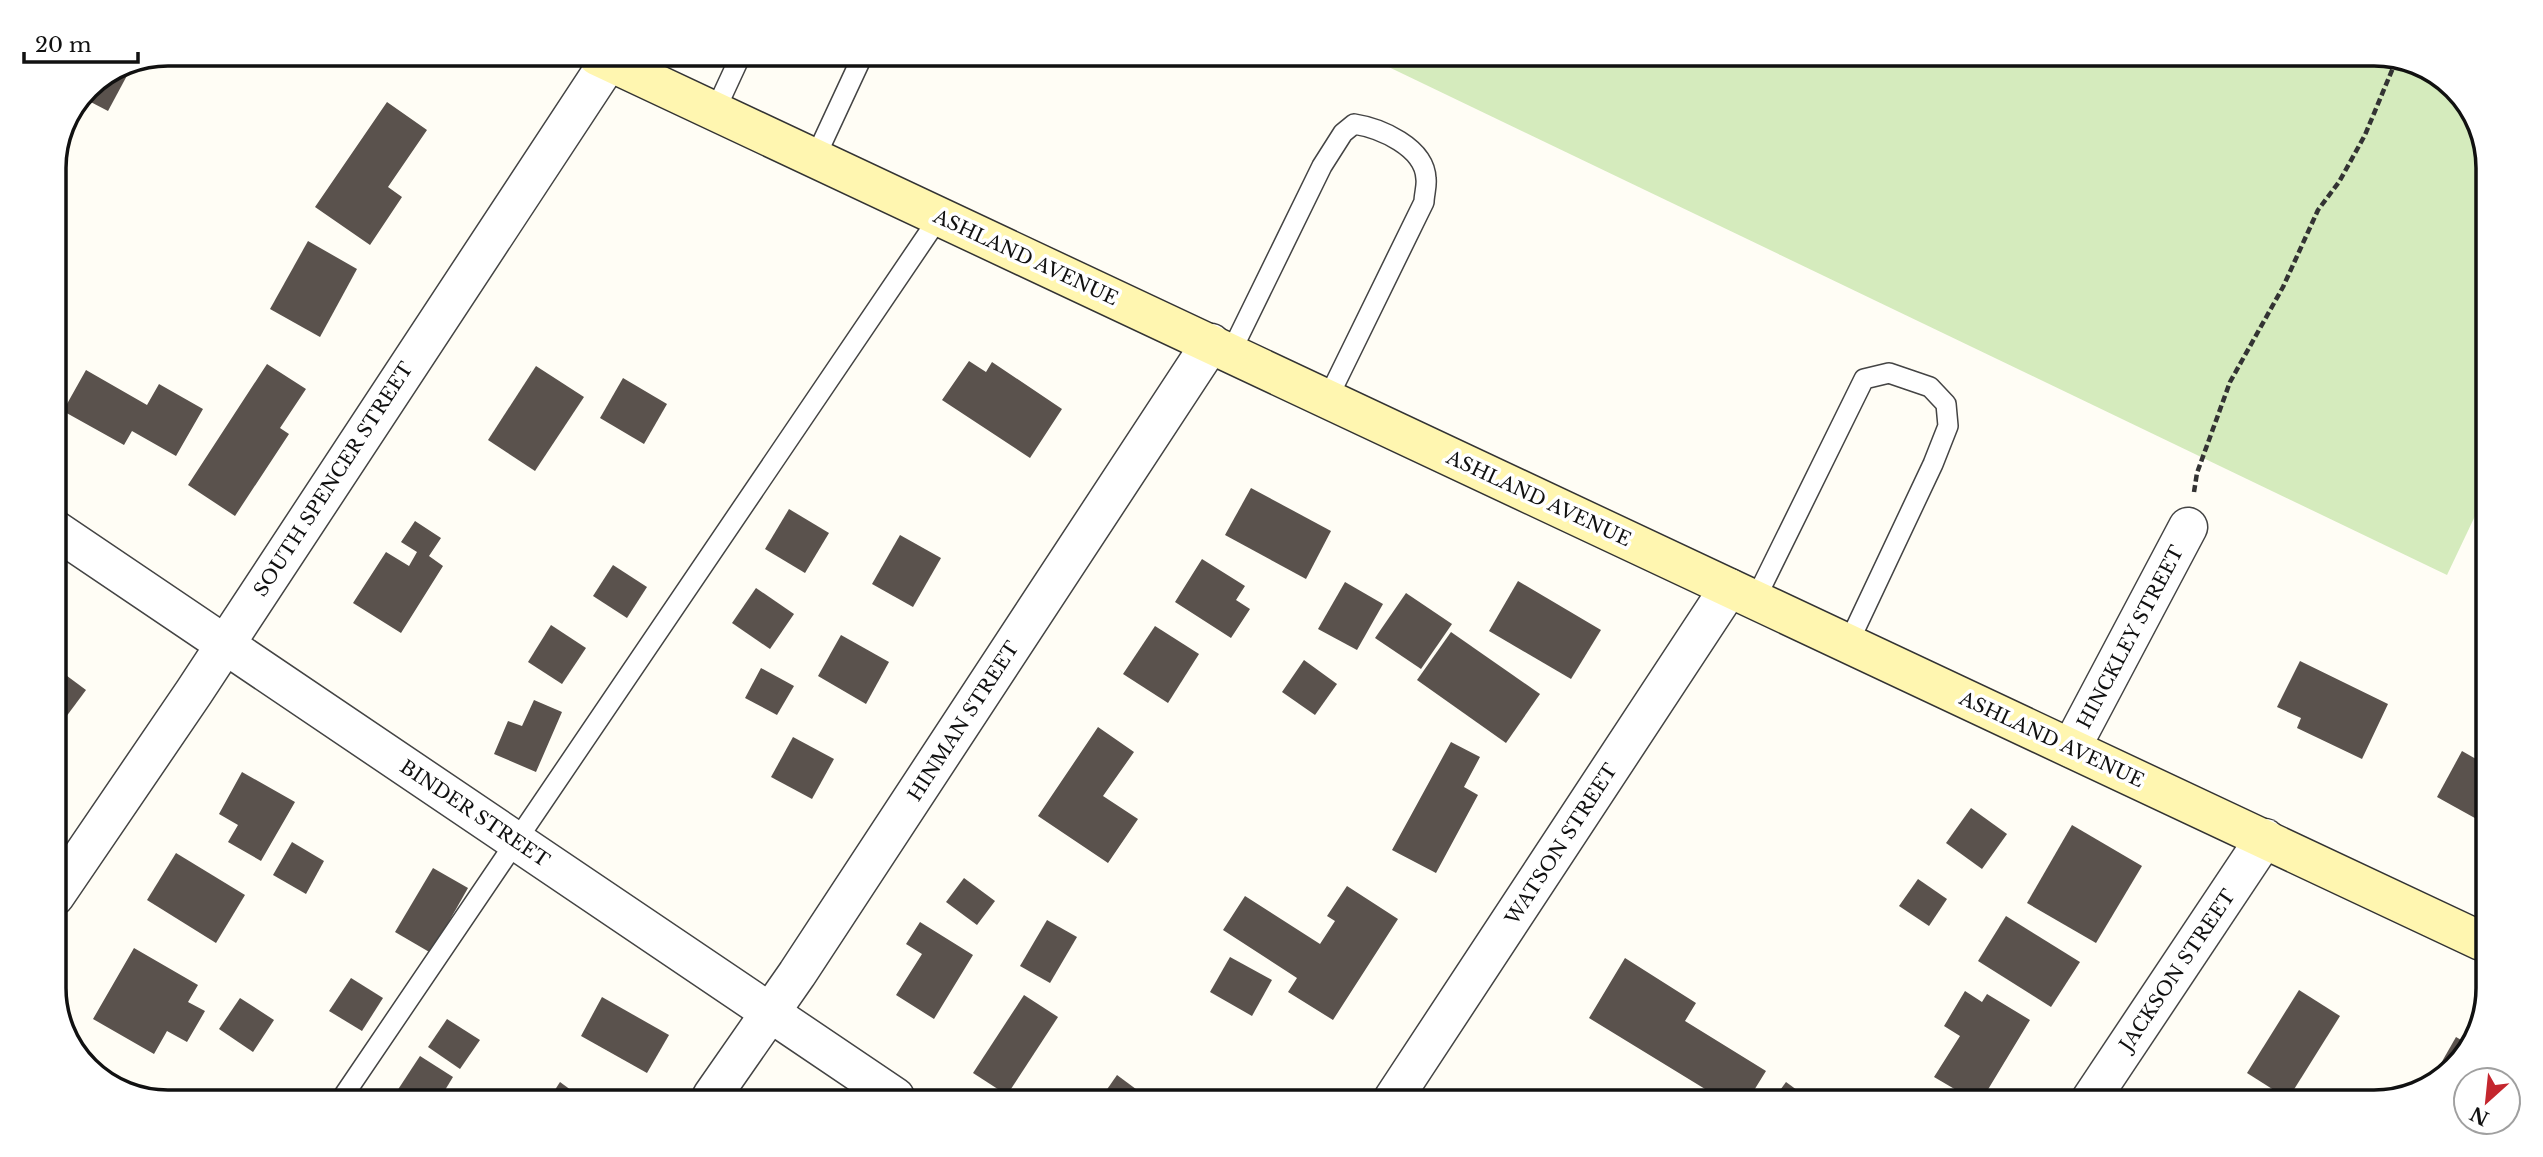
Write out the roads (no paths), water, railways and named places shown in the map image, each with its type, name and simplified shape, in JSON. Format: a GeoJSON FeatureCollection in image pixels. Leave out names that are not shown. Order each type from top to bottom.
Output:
{"type":"FeatureCollection","features":[{"type":"Feature","properties":{"kind":"street","name":"SOUTH SPENCER STREET"},"geometry":{"type":"LineString","coordinates":[[67,878],[225,644],[598,66]]}},
{"type":"Feature","properties":{"kind":"street","name":"ASHLAND AVENUE"},"geometry":{"type":"LineString","coordinates":[[618,66],[2476,939]]}},
{"type":"Feature","properties":{"kind":"street","name":"HINMAN STREET"},"geometry":{"type":"LineString","coordinates":[[716,1090],[1221,348]]}},
{"type":"Feature","properties":{"kind":"street","name":"HINCKLEY STREET"},"geometry":{"type":"LineString","coordinates":[[2071,748],[2189,527]]}},
{"type":"Feature","properties":{"kind":"street","name":"BINDER STREET"},"geometry":{"type":"LineString","coordinates":[[67,538],[731,987],[771,1010],[885,1090]]}},
{"type":"Feature","properties":{"kind":"street","name":"WATSON STREET"},"geometry":{"type":"LineString","coordinates":[[1399,1090],[1742,594]]}},
{"type":"Feature","properties":{"kind":"street","name":"JACKSON STREET"},"geometry":{"type":"LineString","coordinates":[[2097,1090],[2265,838]]}},
{"type":"Feature","properties":{"kind":"lane"},"geometry":{"type":"LineString","coordinates":[[715,111],[736,66]]}},
{"type":"Feature","properties":{"kind":"lane"},"geometry":{"type":"LineString","coordinates":[[815,158],[858,66]]}},
{"type":"Feature","properties":{"kind":"lane"},"geometry":{"type":"LineString","coordinates":[[1221,348],[1343,133],[1354,124],[1366,126],[1406,145],[1418,158],[1427,177],[1424,202],[1328,398]]}},
{"type":"Feature","properties":{"kind":"lane"},"geometry":{"type":"LineString","coordinates":[[347,1090],[940,216]]}},
{"type":"Feature","properties":{"kind":"lane"},"geometry":{"type":"LineString","coordinates":[[1742,594],[1864,379],[1889,373],[1930,387],[1946,404],[1948,426],[1933,464],[1848,644]]}}]}
